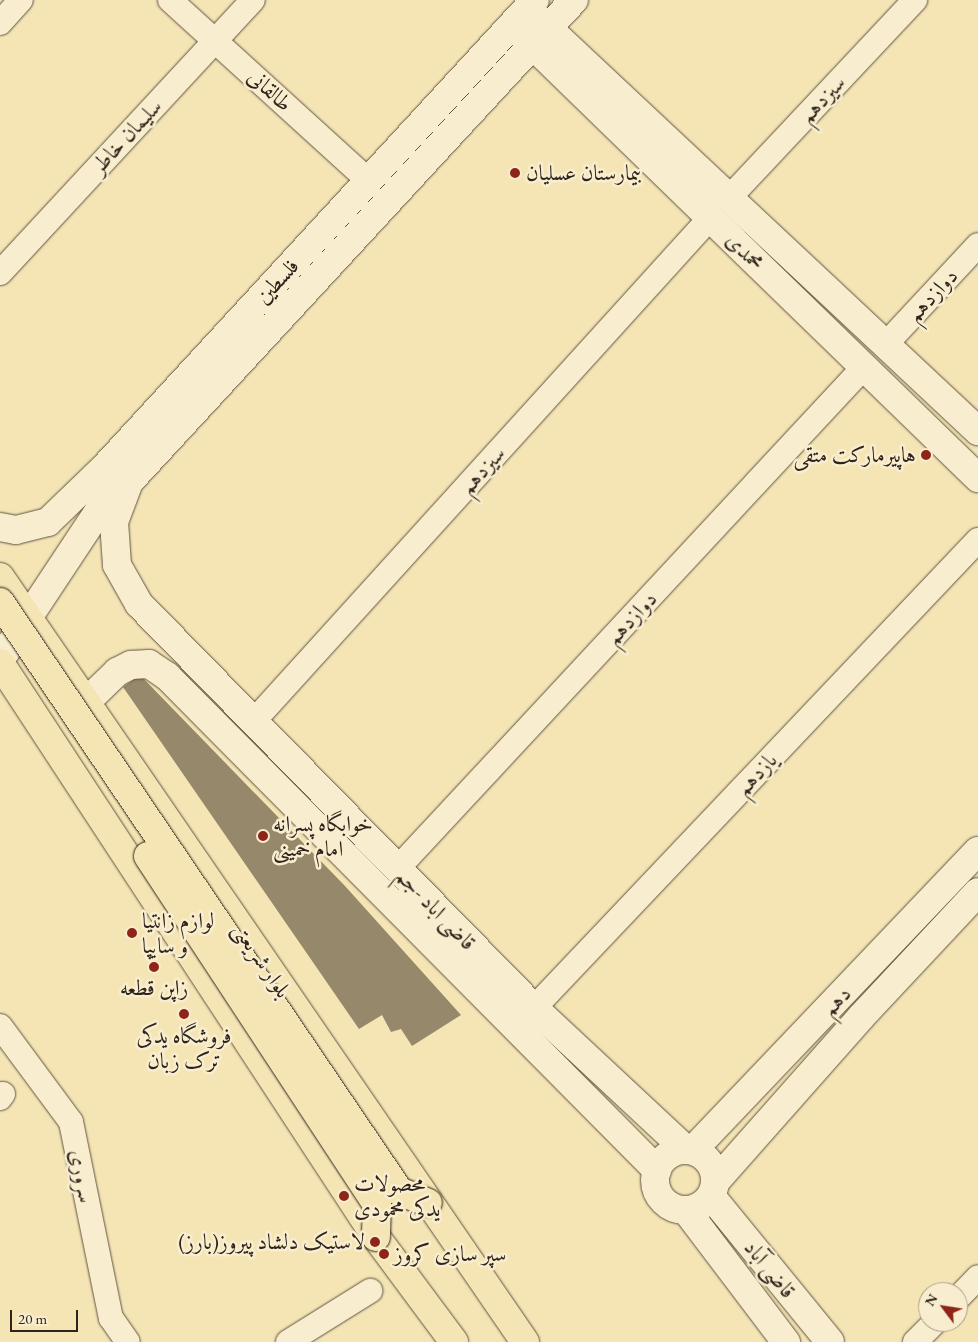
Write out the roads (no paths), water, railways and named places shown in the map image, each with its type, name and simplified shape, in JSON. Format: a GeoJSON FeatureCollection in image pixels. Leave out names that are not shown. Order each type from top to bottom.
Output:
{"type":"FeatureCollection","features":[{"type":"Feature","properties":{"kind":"main road","name":"فلسطین"},"geometry":{"type":"LineString","coordinates":[[0,662],[102,506],[129,482],[574,0]]}},
{"type":"Feature","properties":{"kind":"main road","name":"فلسطین"},"geometry":{"type":"LineString","coordinates":[[0,527],[16,530],[48,522],[106,466],[525,11]]}},
{"type":"Feature","properties":{"kind":"main road","name":"محمدی"},"geometry":{"type":"LineString","coordinates":[[525,11],[540,37],[710,218],[978,478]]}},
{"type":"Feature","properties":{"kind":"main road","name":"محمدی"},"geometry":{"type":"LineString","coordinates":[[540,37],[729,198],[978,431]]}},
{"type":"Feature","properties":{"kind":"main road"},"geometry":{"type":"LineString","coordinates":[[710,218],[729,198]]}},
{"type":"Feature","properties":{"kind":"main road"},"geometry":{"type":"LineString","coordinates":[[330,223],[351,241]]}},
{"type":"Feature","properties":{"kind":"main road"},"geometry":{"type":"LineString","coordinates":[[864,367],[886,344]]}},
{"type":"Feature","properties":{"kind":"main road","name":"قاضی اباد -جم"},"geometry":{"type":"LineString","coordinates":[[129,482],[114,522],[117,565],[152,620],[534,1008],[689,1150]]}},
{"type":"Feature","properties":{"kind":"main road","name":"بلوار شریعتی"},"geometry":{"type":"LineString","coordinates":[[0,577],[525,1342]]}},
{"type":"Feature","properties":{"kind":"main road"},"geometry":{"type":"LineString","coordinates":[[0,602],[399,1191],[428,1203]]}},
{"type":"Feature","properties":{"kind":"main road"},"geometry":{"type":"LineString","coordinates":[[0,634],[377,1205],[376,1237]]}},
{"type":"Feature","properties":{"kind":"main road"},"geometry":{"type":"LineString","coordinates":[[0,662],[376,1237],[454,1342]]}},
{"type":"Feature","properties":{"kind":"main road","name":"قاضی اباد -جم"},"geometry":{"type":"LineString","coordinates":[[82,698],[117,672],[132,665],[149,664],[167,676],[656,1170]]}},
{"type":"Feature","properties":{"kind":"main road"},"geometry":{"type":"LineString","coordinates":[[38,721],[57,721],[72,710],[82,698]]}},
{"type":"Feature","properties":{"kind":"main road"},"geometry":{"type":"LineString","coordinates":[[62,755],[66,739],[80,728],[88,726],[104,731]]}},
{"type":"Feature","properties":{"kind":"main road","name":"دهم"},"geometry":{"type":"LineString","coordinates":[[689,1150],[840,998],[978,851]]}},
{"type":"Feature","properties":{"kind":"main road","name":"دهم"},"geometry":{"type":"LineString","coordinates":[[713,1188],[861,1017],[978,892]]}},
{"type":"Feature","properties":{"kind":"main road"},"geometry":{"type":"LineString","coordinates":[[840,998],[861,1017]]}},
{"type":"Feature","properties":{"kind":"main road"},"geometry":{"type":"LineString","coordinates":[[689,1150],[710,1161],[713,1188],[704,1204],[686,1210],[676,1209],[661,1198],[655,1180],[656,1170],[667,1155],[689,1150]]}},
{"type":"Feature","properties":{"kind":"main road","name":"قاضی آباد"},"geometry":{"type":"LineString","coordinates":[[713,1188],[830,1342]]}},
{"type":"Feature","properties":{"kind":"main road","name":"قاضی آباد"},"geometry":{"type":"LineString","coordinates":[[686,1210],[786,1342]]}},
{"type":"Feature","properties":{"kind":"street"},"geometry":{"type":"LineString","coordinates":[[0,23],[21,0]]}},
{"type":"Feature","properties":{"kind":"street","name":"طالقانی"},"geometry":{"type":"LineString","coordinates":[[170,0],[369,181]]}},
{"type":"Feature","properties":{"kind":"street","name":"سلیمان خاطر"},"geometry":{"type":"LineString","coordinates":[[0,272],[252,0]]}},
{"type":"Feature","properties":{"kind":"street","name":"سیزدهم"},"geometry":{"type":"LineString","coordinates":[[729,198],[915,0]]}},
{"type":"Feature","properties":{"kind":"street","name":"سیزدهم"},"geometry":{"type":"LineString","coordinates":[[253,722],[710,218]]}},
{"type":"Feature","properties":{"kind":"street","name":"دوازدهم"},"geometry":{"type":"LineString","coordinates":[[886,344],[978,245]]}},
{"type":"Feature","properties":{"kind":"street","name":"دوازدهم"},"geometry":{"type":"LineString","coordinates":[[397,869],[864,367]]}},
{"type":"Feature","properties":{"kind":"street","name":"یازدهم"},"geometry":{"type":"LineString","coordinates":[[534,1008],[978,540]]}},
{"type":"Feature","properties":{"kind":"street","name":"سروری"},"geometry":{"type":"LineString","coordinates":[[0,1026],[72,1122],[111,1318],[128,1342]]}},
{"type":"Feature","properties":{"kind":"street"},"geometry":{"type":"LineString","coordinates":[[968,1288],[978,1277]]}},
{"type":"Feature","properties":{"kind":"street"},"geometry":{"type":"LineString","coordinates":[[288,1342],[370,1291]]}},
{"type":"Feature","properties":{"kind":"street"},"geometry":{"type":"LineString","coordinates":[[915,1342],[924,1332]]}},
{"type":"Feature","properties":{"kind":"place","name":"بیمارستان عسلیان"},"geometry":{"type":"Point","coordinates":[515,173]}},
{"type":"Feature","properties":{"kind":"place","name":"هاپیرمارکت متقی"},"geometry":{"type":"Point","coordinates":[926,455]}},
{"type":"Feature","properties":{"kind":"place","name":"خوابگاه پسرانه امام خمینی"},"geometry":{"type":"Point","coordinates":[263,836]}},
{"type":"Feature","properties":{"kind":"place","name":"لوازم زانتیا و سایپا"},"geometry":{"type":"Point","coordinates":[132,933]}},
{"type":"Feature","properties":{"kind":"place","name":"زاپن قطعه"},"geometry":{"type":"Point","coordinates":[154,967]}},
{"type":"Feature","properties":{"kind":"place","name":"فروشگاه یدکی ترک زبان"},"geometry":{"type":"Point","coordinates":[184,1014]}},
{"type":"Feature","properties":{"kind":"place","name":"محصولات یدکی محمودی"},"geometry":{"type":"Point","coordinates":[344,1196]}},
{"type":"Feature","properties":{"kind":"place","name":"لاستیک دلشاد پیروز(بارز)"},"geometry":{"type":"Point","coordinates":[375,1242]}},
{"type":"Feature","properties":{"kind":"place","name":"سپر سازی کروز"},"geometry":{"type":"Point","coordinates":[384,1254]}}]}
